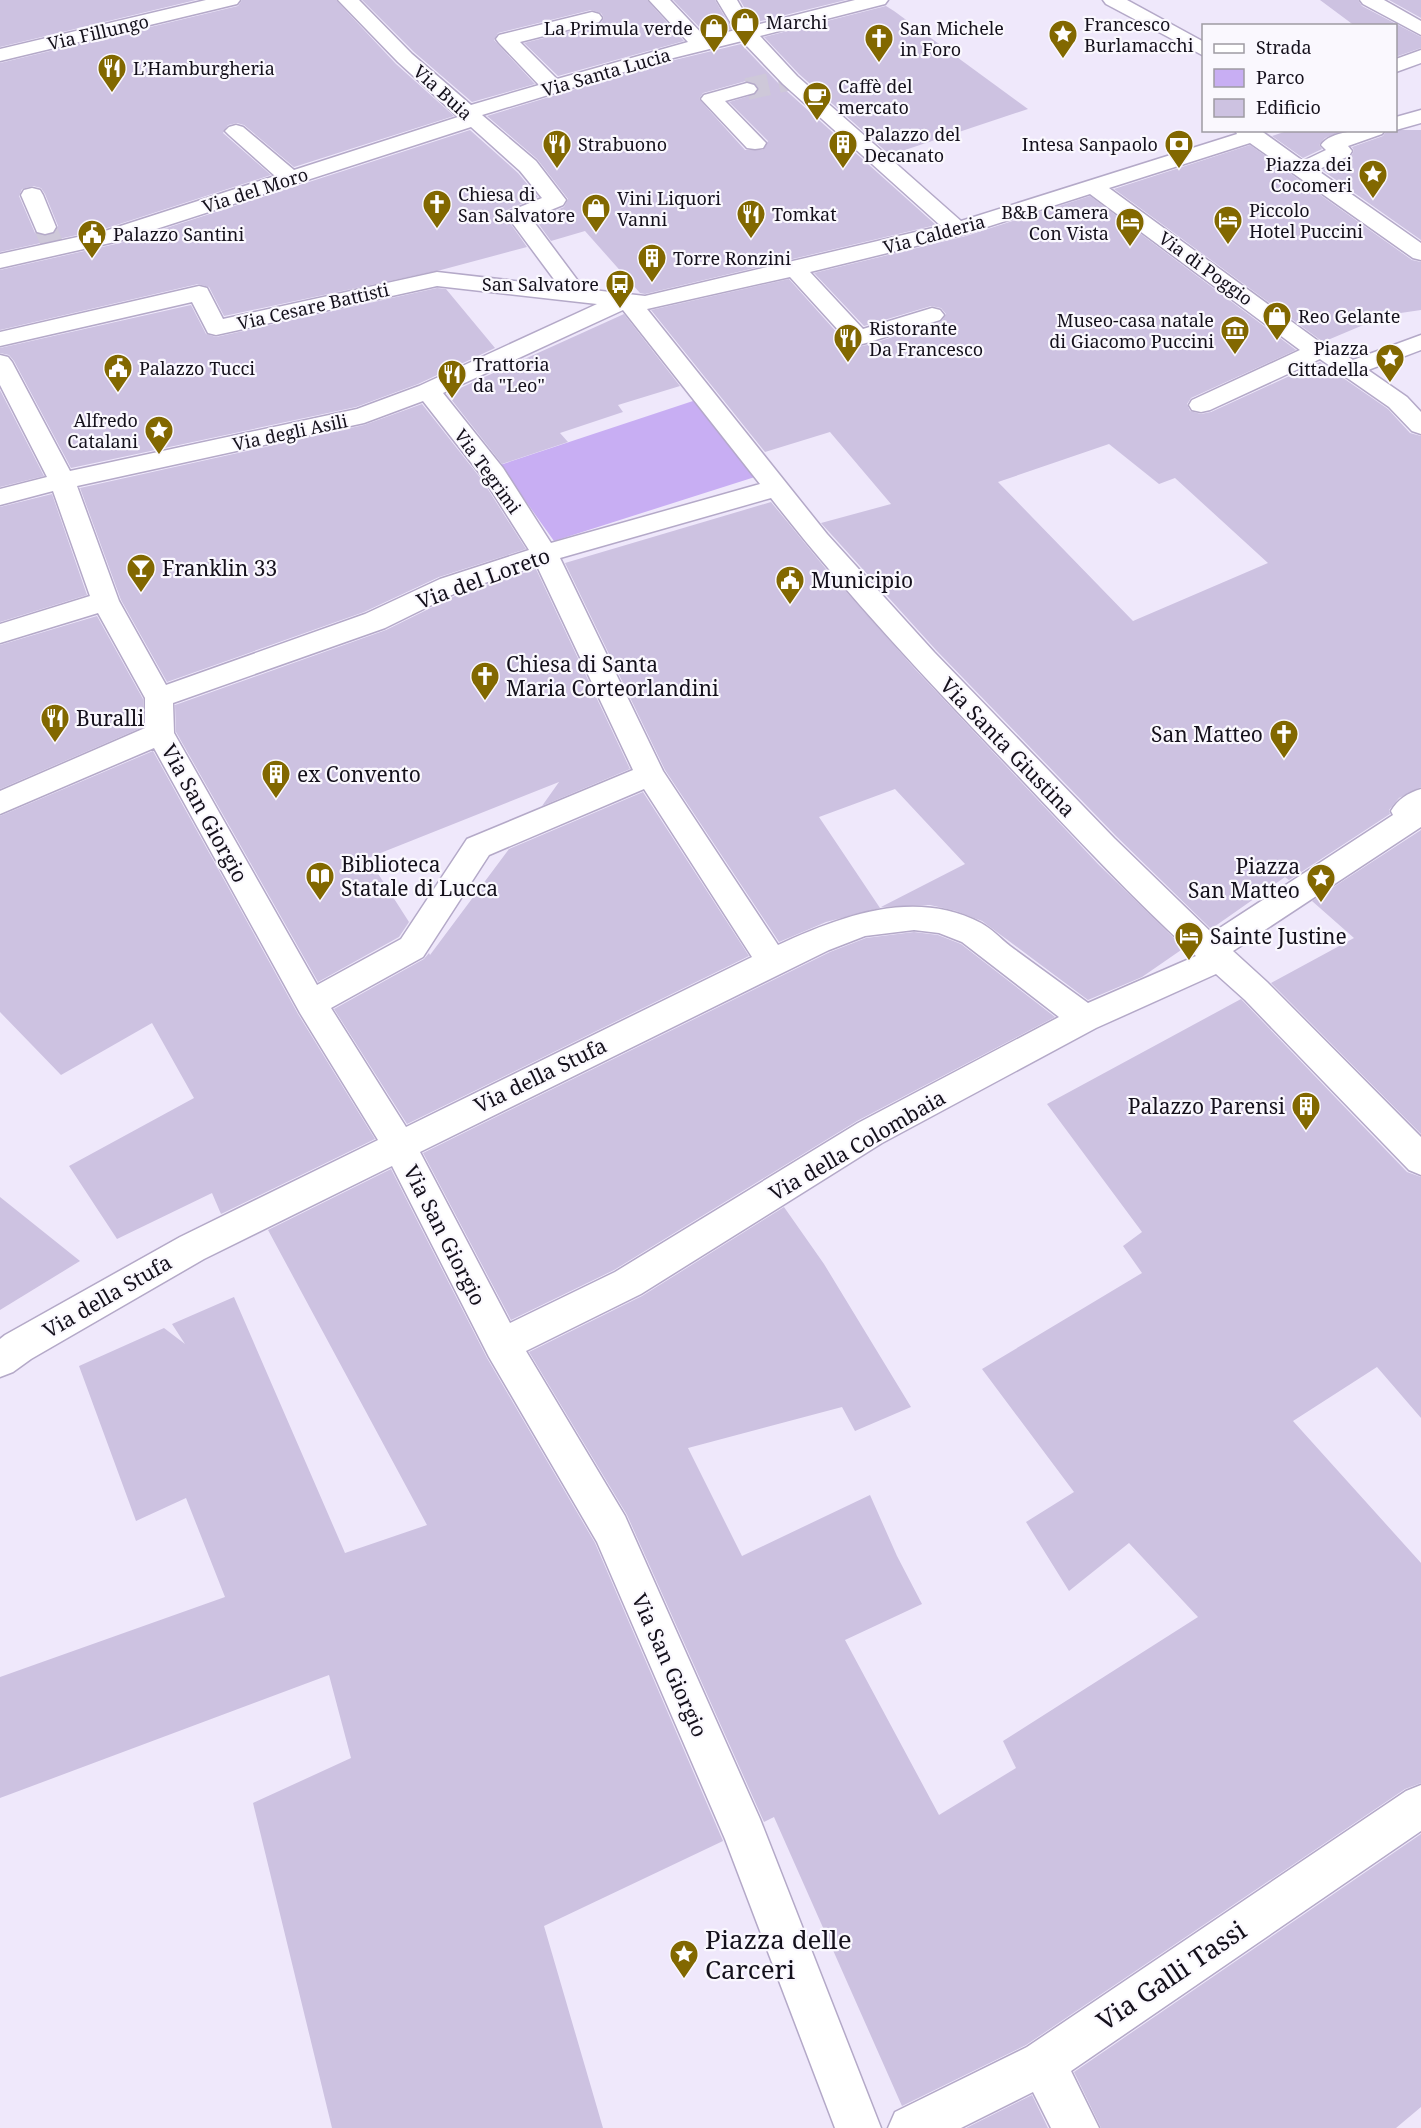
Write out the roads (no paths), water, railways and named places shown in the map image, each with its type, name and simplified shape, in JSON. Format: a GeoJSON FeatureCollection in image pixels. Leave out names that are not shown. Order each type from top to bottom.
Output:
{"type":"FeatureCollection","features":[{"type":"Feature","properties":{"kind":"street","name":"Via Fillungo"},"geometry":{"type":"LineString","coordinates":[[0,55],[230,0]]}},
{"type":"Feature","properties":{"kind":"street","name":"Via Buia"},"geometry":{"type":"LineString","coordinates":[[348,0],[405,58],[528,166],[555,200],[518,216],[577,295]]}},
{"type":"Feature","properties":{"kind":"street"},"geometry":{"type":"LineString","coordinates":[[659,0],[702,45]]}},
{"type":"Feature","properties":{"kind":"street"},"geometry":{"type":"LineString","coordinates":[[727,0],[748,35],[788,80],[957,229]]}},
{"type":"Feature","properties":{"kind":"street","name":"Via Santa Lucia"},"geometry":{"type":"LineString","coordinates":[[469,116],[552,87],[702,45],[878,0]]}},
{"type":"Feature","properties":{"kind":"street"},"geometry":{"type":"LineString","coordinates":[[1114,0],[1202,49]]}},
{"type":"Feature","properties":{"kind":"street"},"geometry":{"type":"LineString","coordinates":[[1370,0],[1421,29]]}},
{"type":"Feature","properties":{"kind":"street"},"geometry":{"type":"LineString","coordinates":[[552,87],[506,39],[592,18]]}},
{"type":"Feature","properties":{"kind":"street"},"geometry":{"type":"LineString","coordinates":[[1406,62],[1421,78]]}},
{"type":"Feature","properties":{"kind":"street"},"geometry":{"type":"LineString","coordinates":[[747,89],[711,99],[755,143]]}},
{"type":"Feature","properties":{"kind":"street","name":"Via del Moro"},"geometry":{"type":"LineString","coordinates":[[0,261],[50,240],[111,236],[290,178],[469,116]]}},
{"type":"Feature","properties":{"kind":"street"},"geometry":{"type":"LineString","coordinates":[[1397,123],[1421,116]]}},
{"type":"Feature","properties":{"kind":"street"},"geometry":{"type":"LineString","coordinates":[[236,131],[290,178]]}},
{"type":"Feature","properties":{"kind":"street"},"geometry":{"type":"LineString","coordinates":[[1301,170],[1341,151],[1332,145],[1369,132]]}},
{"type":"Feature","properties":{"kind":"street"},"geometry":{"type":"LineString","coordinates":[[1248,133],[1301,170],[1411,235],[1421,253]]}},
{"type":"Feature","properties":{"kind":"street","name":"Via Calderia"},"geometry":{"type":"LineString","coordinates":[[632,302],[795,269],[957,229],[1094,186],[1248,133]]}},
{"type":"Feature","properties":{"kind":"street","name":"Via di Poggio"},"geometry":{"type":"LineString","coordinates":[[1094,186],[1317,351]]}},
{"type":"Feature","properties":{"kind":"street"},"geometry":{"type":"LineString","coordinates":[[32,195],[50,240]]}},
{"type":"Feature","properties":{"kind":"street"},"geometry":{"type":"LineString","coordinates":[[795,269],[858,338],[932,315]]}},
{"type":"Feature","properties":{"kind":"street","name":"Via Cesare Battisti"},"geometry":{"type":"LineString","coordinates":[[0,339],[199,293],[216,328],[437,279],[577,295]]}},
{"type":"Feature","properties":{"kind":"street"},"geometry":{"type":"LineString","coordinates":[[577,295],[632,302]]}},
{"type":"Feature","properties":{"kind":"street","name":"Via degli Asili"},"geometry":{"type":"LineString","coordinates":[[0,497],[62,481],[364,416],[428,391],[507,353],[632,302]]}},
{"type":"Feature","properties":{"kind":"street","name":"Via Santa Giustina"},"geometry":{"type":"LineString","coordinates":[[632,302],[818,540],[924,659],[1102,846],[1256,991],[1421,1160]]}},
{"type":"Feature","properties":{"kind":"street"},"geometry":{"type":"LineString","coordinates":[[1350,369],[1421,342]]}},
{"type":"Feature","properties":{"kind":"street"},"geometry":{"type":"LineString","coordinates":[[1201,405],[1317,351],[1329,354],[1398,402],[1415,419]]}},
{"type":"Feature","properties":{"kind":"street","name":"Via San Giorgio"},"geometry":{"type":"LineString","coordinates":[[0,362],[62,481],[105,601],[159,698],[160,733],[311,1004],[398,1144],[502,1345],[611,1529],[745,1834],[858,2128]]}},
{"type":"Feature","properties":{"kind":"street","name":"Via Tegrimi"},"geometry":{"type":"LineString","coordinates":[[428,391],[494,474],[545,554],[650,775],[772,962]]}},
{"type":"Feature","properties":{"kind":"street","name":"Via del Loreto"},"geometry":{"type":"LineString","coordinates":[[159,698],[375,621],[450,585],[545,554],[778,488]]}},
{"type":"Feature","properties":{"kind":"street"},"geometry":{"type":"LineString","coordinates":[[0,634],[105,601]]}},
{"type":"Feature","properties":{"kind":"street"},"geometry":{"type":"LineString","coordinates":[[0,803],[160,733]]}},
{"type":"Feature","properties":{"kind":"street"},"geometry":{"type":"LineString","coordinates":[[311,1004],[412,948],[478,847],[650,775]]}},
{"type":"Feature","properties":{"kind":"street","name":"Via della Colombaia"},"geometry":{"type":"LineString","coordinates":[[502,1345],[628,1283],[870,1133],[1085,1019],[1215,954],[1416,809]]}},
{"type":"Feature","properties":{"kind":"street","name":"Via della Stufa"},"geometry":{"type":"LineString","coordinates":[[6,1347],[192,1248],[398,1144],[772,962],[867,922],[892,918],[926,919],[965,929],[1085,1019]]}},
{"type":"Feature","properties":{"kind":"street","name":"Via Galli Tassi"},"geometry":{"type":"LineString","coordinates":[[911,2128],[1043,2063],[1421,1806]]}},
{"type":"Feature","properties":{"kind":"street"},"geometry":{"type":"LineString","coordinates":[[1043,2063],[1076,2128]]}},
{"type":"Feature","properties":{"kind":"tunnel"},"geometry":{"type":"LineString","coordinates":[[747,89],[787,80]]}},
{"type":"Feature","properties":{"kind":"tunnel"},"geometry":{"type":"LineString","coordinates":[[45,227],[52,244]]}},
{"type":"Feature","properties":{"kind":"place","name":"Marchi"},"geometry":{"type":"Point","coordinates":[745,48]}},
{"type":"Feature","properties":{"kind":"place","name":"La Primula verde"},"geometry":{"type":"Point","coordinates":[714,54]}},
{"type":"Feature","properties":{"kind":"place","name":"Francesco Burlamacchi"},"geometry":{"type":"Point","coordinates":[1063,60]}},
{"type":"Feature","properties":{"kind":"place","name":"San Michele in Foro"},"geometry":{"type":"Point","coordinates":[879,64]}},
{"type":"Feature","properties":{"kind":"place","name":"L’Hamburgheria"},"geometry":{"type":"Point","coordinates":[112,94]}},
{"type":"Feature","properties":{"kind":"place","name":"Caffè del mercato"},"geometry":{"type":"Point","coordinates":[817,122]}},
{"type":"Feature","properties":{"kind":"place","name":"Strabuono"},"geometry":{"type":"Point","coordinates":[557,170]}},
{"type":"Feature","properties":{"kind":"place","name":"Palazzo del Decanato"},"geometry":{"type":"Point","coordinates":[843,170]}},
{"type":"Feature","properties":{"kind":"place","name":"Intesa Sanpaolo"},"geometry":{"type":"Point","coordinates":[1179,170]}},
{"type":"Feature","properties":{"kind":"place","name":"Piazza dei Cocomeri"},"geometry":{"type":"Point","coordinates":[1373,200]}},
{"type":"Feature","properties":{"kind":"place","name":"Chiesa di San Salvatore"},"geometry":{"type":"Point","coordinates":[437,230]}},
{"type":"Feature","properties":{"kind":"place","name":"Vini Liquori Vanni"},"geometry":{"type":"Point","coordinates":[596,234]}},
{"type":"Feature","properties":{"kind":"place","name":"Tomkat"},"geometry":{"type":"Point","coordinates":[751,240]}},
{"type":"Feature","properties":{"kind":"place","name":"Piccolo Hotel Puccini"},"geometry":{"type":"Point","coordinates":[1228,246]}},
{"type":"Feature","properties":{"kind":"place","name":"B&B Camera Con Vista"},"geometry":{"type":"Point","coordinates":[1130,248]}},
{"type":"Feature","properties":{"kind":"place","name":"Palazzo Santini"},"geometry":{"type":"Point","coordinates":[92,260]}},
{"type":"Feature","properties":{"kind":"place","name":"Torre Ronzini"},"geometry":{"type":"Point","coordinates":[652,284]}},
{"type":"Feature","properties":{"kind":"place","name":"San Salvatore"},"geometry":{"type":"Point","coordinates":[620,310]}},
{"type":"Feature","properties":{"kind":"place","name":"Reo Gelante"},"geometry":{"type":"Point","coordinates":[1277,342]}},
{"type":"Feature","properties":{"kind":"place","name":"Museo-casa natale di Giacomo Puccini"},"geometry":{"type":"Point","coordinates":[1235,356]}},
{"type":"Feature","properties":{"kind":"place","name":"Ristorante Da Francesco"},"geometry":{"type":"Point","coordinates":[848,364]}},
{"type":"Feature","properties":{"kind":"place","name":"Piazza Cittadella"},"geometry":{"type":"Point","coordinates":[1390,384]}},
{"type":"Feature","properties":{"kind":"place","name":"Palazzo Tucci"},"geometry":{"type":"Point","coordinates":[118,394]}},
{"type":"Feature","properties":{"kind":"place","name":"Trattoria da \"Leo\""},"geometry":{"type":"Point","coordinates":[452,400]}},
{"type":"Feature","properties":{"kind":"place","name":"Alfredo Catalani"},"geometry":{"type":"Point","coordinates":[159,456]}},
{"type":"Feature","properties":{"kind":"place","name":"Franklin 33"},"geometry":{"type":"Point","coordinates":[141,594]}},
{"type":"Feature","properties":{"kind":"place","name":"Municipio"},"geometry":{"type":"Point","coordinates":[790,606]}},
{"type":"Feature","properties":{"kind":"place","name":"Chiesa di Santa Maria Corteorlandini"},"geometry":{"type":"Point","coordinates":[485,702]}},
{"type":"Feature","properties":{"kind":"place","name":"Buralli"},"geometry":{"type":"Point","coordinates":[55,744]}},
{"type":"Feature","properties":{"kind":"place","name":"San Matteo"},"geometry":{"type":"Point","coordinates":[1284,760]}},
{"type":"Feature","properties":{"kind":"place","name":"ex Convento"},"geometry":{"type":"Point","coordinates":[276,800]}},
{"type":"Feature","properties":{"kind":"place","name":"Biblioteca Statale di Lucca"},"geometry":{"type":"Point","coordinates":[320,902]}},
{"type":"Feature","properties":{"kind":"place","name":"Piazza San Matteo"},"geometry":{"type":"Point","coordinates":[1321,904]}},
{"type":"Feature","properties":{"kind":"place","name":"Sainte Justine"},"geometry":{"type":"Point","coordinates":[1189,962]}},
{"type":"Feature","properties":{"kind":"place","name":"Palazzo Parensi"},"geometry":{"type":"Point","coordinates":[1306,1132]}},
{"type":"Feature","properties":{"kind":"place","name":"Piazza delle Carceri"},"geometry":{"type":"Point","coordinates":[684,1980]}}]}
